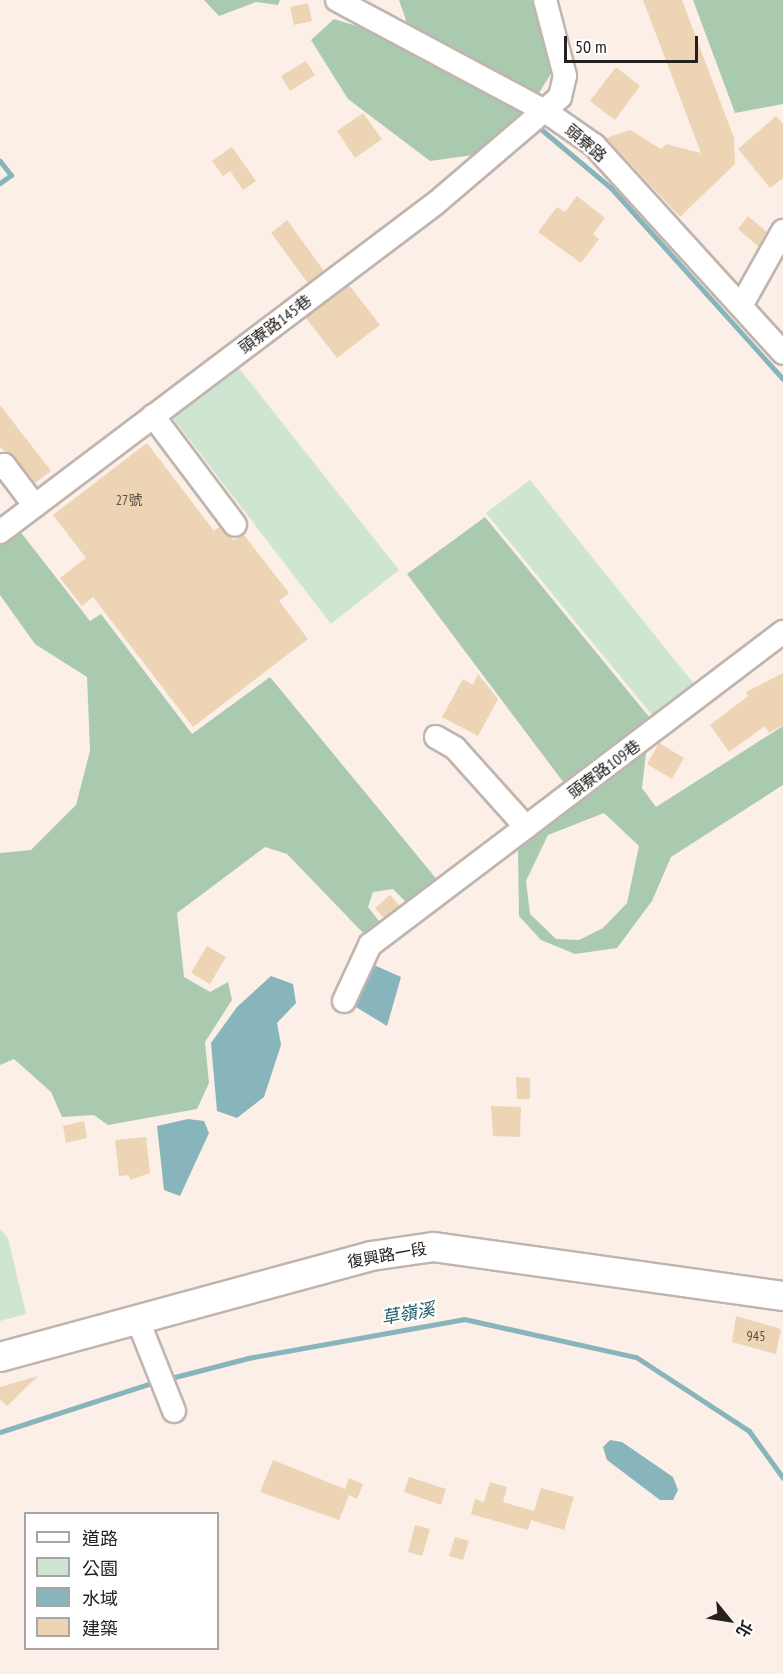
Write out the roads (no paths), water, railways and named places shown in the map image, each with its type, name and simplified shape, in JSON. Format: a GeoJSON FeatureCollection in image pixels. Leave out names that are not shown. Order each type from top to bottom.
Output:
{"type":"FeatureCollection","features":[{"type":"Feature","properties":{"kind":"main road","name":"復興路一段"},"geometry":{"type":"LineString","coordinates":[[0,1357],[371,1256],[434,1247],[783,1296]]}},
{"type":"Feature","properties":{"kind":"street","name":"頭寮路"},"geometry":{"type":"LineString","coordinates":[[336,0],[545,111],[594,145],[742,304],[783,353]]}},
{"type":"Feature","properties":{"kind":"street","name":"頭寮路145巷"},"geometry":{"type":"LineString","coordinates":[[0,532],[436,203],[560,97],[565,76],[545,0]]}},
{"type":"Feature","properties":{"kind":"street"},"geometry":{"type":"LineString","coordinates":[[742,304],[783,231]]}},
{"type":"Feature","properties":{"kind":"street"},"geometry":{"type":"LineString","coordinates":[[153,416],[235,525]]}},
{"type":"Feature","properties":{"kind":"street"},"geometry":{"type":"LineString","coordinates":[[0,468],[4,465],[35,506]]}},
{"type":"Feature","properties":{"kind":"street","name":"頭寮路109巷"},"geometry":{"type":"LineString","coordinates":[[344,1001],[370,945],[783,632]]}},
{"type":"Feature","properties":{"kind":"street"},"geometry":{"type":"LineString","coordinates":[[436,737],[455,748],[526,827]]}},
{"type":"Feature","properties":{"kind":"street"},"geometry":{"type":"LineString","coordinates":[[137,1318],[174,1411]]}},
{"type":"Feature","properties":{"kind":"water"},"geometry":{"type":"Polygon","coordinates":[[[374,965],[401,977],[387,1026],[356,1007],[374,965]]]}},
{"type":"Feature","properties":{"kind":"water"},"geometry":{"type":"Polygon","coordinates":[[[271,976],[293,984],[296,1003],[277,1023],[281,1045],[264,1097],[237,1118],[217,1111],[211,1043],[237,1007],[271,976]]]}},
{"type":"Feature","properties":{"kind":"water"},"geometry":{"type":"Polygon","coordinates":[[[188,1119],[204,1121],[209,1133],[180,1196],[164,1190],[157,1126],[188,1119]]]}},
{"type":"Feature","properties":{"kind":"water"},"geometry":{"type":"Polygon","coordinates":[[[610,1440],[622,1442],[673,1477],[678,1490],[673,1500],[660,1500],[607,1460],[603,1447],[610,1440]]]}},
{"type":"Feature","properties":{"kind":"waterway"},"geometry":{"type":"LineString","coordinates":[[536,125],[611,188],[783,379]]}},
{"type":"Feature","properties":{"kind":"waterway"},"geometry":{"type":"LineString","coordinates":[[0,161],[11,175],[0,183]]}},
{"type":"Feature","properties":{"kind":"waterway","name":"草嶺溪"},"geometry":{"type":"LineString","coordinates":[[167,1379],[248,1358],[464,1319],[636,1357],[749,1431],[783,1478]]}},
{"type":"Feature","properties":{"kind":"waterway","name":"草嶺溪"},"geometry":{"type":"LineString","coordinates":[[0,1432],[155,1382]]}}]}
